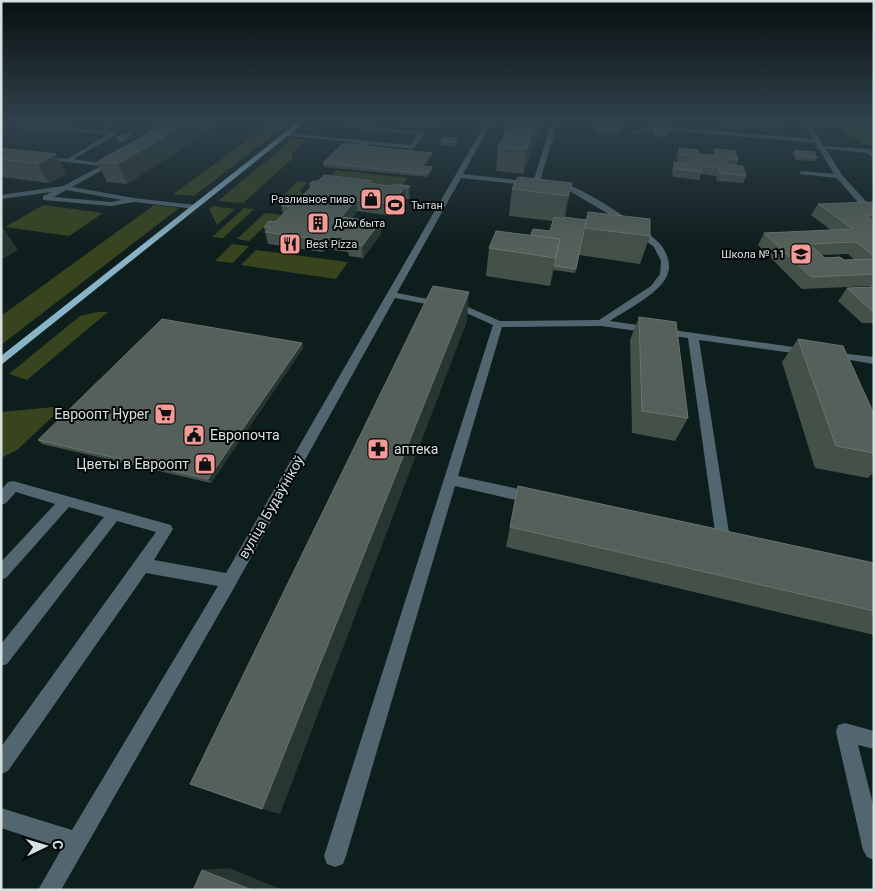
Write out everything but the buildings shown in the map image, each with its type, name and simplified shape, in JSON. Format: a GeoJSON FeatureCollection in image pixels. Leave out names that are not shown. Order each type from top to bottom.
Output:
{"type":"FeatureCollection","features":[{"type":"Feature","properties":{"kind":"main road"},"geometry":{"type":"LineString","coordinates":[[1,362],[249,164]]}},
{"type":"Feature","properties":{"kind":"street"},"geometry":{"type":"LineString","coordinates":[[96,164],[108,165]]}},
{"type":"Feature","properties":{"kind":"street","name":"вуліца Будаўнікоў"},"geometry":{"type":"LineString","coordinates":[[49,890],[230,581],[466,164]]}},
{"type":"Feature","properties":{"kind":"street"},"geometry":{"type":"LineString","coordinates":[[536,184],[542,164]]}},
{"type":"Feature","properties":{"kind":"street"},"geometry":{"type":"LineString","coordinates":[[830,164],[838,176],[871,212]]}},
{"type":"Feature","properties":{"kind":"street"},"geometry":{"type":"LineString","coordinates":[[108,165],[46,198],[111,204],[134,200]]}},
{"type":"Feature","properties":{"kind":"street"},"geometry":{"type":"LineString","coordinates":[[802,173],[838,176]]}},
{"type":"Feature","properties":{"kind":"street"},"geometry":{"type":"LineString","coordinates":[[459,176],[570,188],[620,216],[658,246],[665,261],[664,274],[654,288],[601,323]]}},
{"type":"Feature","properties":{"kind":"street"},"geometry":{"type":"LineString","coordinates":[[1,197],[66,188],[134,200],[195,207]]}},
{"type":"Feature","properties":{"kind":"street"},"geometry":{"type":"LineString","coordinates":[[393,295],[465,309],[498,324],[601,323],[819,353]]}},
{"type":"Feature","properties":{"kind":"street"},"geometry":{"type":"LineString","coordinates":[[335,856],[498,324]]}},
{"type":"Feature","properties":{"kind":"street"},"geometry":{"type":"LineString","coordinates":[[694,336],[728,540],[704,535]]}},
{"type":"Feature","properties":{"kind":"street"},"geometry":{"type":"LineString","coordinates":[[846,360],[874,361]]}},
{"type":"Feature","properties":{"kind":"street"},"geometry":{"type":"LineString","coordinates":[[450,480],[548,501]]}},
{"type":"Feature","properties":{"kind":"street"},"geometry":{"type":"LineString","coordinates":[[1,499],[14,486],[166,529],[143,566],[1,764]]}},
{"type":"Feature","properties":{"kind":"street"},"geometry":{"type":"LineString","coordinates":[[1,573],[66,501]]}},
{"type":"Feature","properties":{"kind":"street"},"geometry":{"type":"LineString","coordinates":[[1,658],[116,514]]}},
{"type":"Feature","properties":{"kind":"street"},"geometry":{"type":"LineString","coordinates":[[143,566],[230,581]]}},
{"type":"Feature","properties":{"kind":"street"},"geometry":{"type":"LineString","coordinates":[[874,740],[845,732],[874,850]]}},
{"type":"Feature","properties":{"kind":"street"},"geometry":{"type":"LineString","coordinates":[[1,818],[76,842]]}},
{"type":"Feature","properties":{"kind":"green space"},"geometry":{"type":"Polygon","coordinates":[[[215,164],[236,164],[194,196],[173,194],[215,164]]]}},
{"type":"Feature","properties":{"kind":"green space"},"geometry":{"type":"Polygon","coordinates":[[[263,164],[287,164],[243,203],[218,201],[263,164]]]}},
{"type":"Feature","properties":{"kind":"green space"},"geometry":{"type":"Polygon","coordinates":[[[336,170],[408,178],[402,186],[327,180],[336,170]]]}},
{"type":"Feature","properties":{"kind":"green space"},"geometry":{"type":"Polygon","coordinates":[[[298,181],[308,182],[300,190],[302,195],[294,204],[275,203],[298,181]]]}},
{"type":"Feature","properties":{"kind":"green space"},"geometry":{"type":"Polygon","coordinates":[[[43,205],[103,213],[69,236],[5,227],[43,205]]]}},
{"type":"Feature","properties":{"kind":"green space"},"geometry":{"type":"Polygon","coordinates":[[[154,205],[179,208],[1,345],[1,316],[154,205]]]}},
{"type":"Feature","properties":{"kind":"green space"},"geometry":{"type":"Polygon","coordinates":[[[214,206],[235,209],[217,225],[209,209],[214,206]]]}},
{"type":"Feature","properties":{"kind":"green space"},"geometry":{"type":"Polygon","coordinates":[[[244,208],[254,209],[223,238],[212,237],[244,208]]]}},
{"type":"Feature","properties":{"kind":"green space"},"geometry":{"type":"Polygon","coordinates":[[[265,213],[283,215],[274,224],[263,228],[249,241],[237,239],[265,213]]]}},
{"type":"Feature","properties":{"kind":"green space"},"geometry":{"type":"Polygon","coordinates":[[[232,244],[249,246],[233,263],[215,261],[232,244]]]}},
{"type":"Feature","properties":{"kind":"green space"},"geometry":{"type":"Polygon","coordinates":[[[256,250],[348,262],[336,279],[241,265],[256,250]]]}},
{"type":"Feature","properties":{"kind":"green space"},"geometry":{"type":"Polygon","coordinates":[[[97,312],[108,312],[27,380],[9,374],[80,316],[97,312]]]}},
{"type":"Feature","properties":{"kind":"green space"},"geometry":{"type":"Polygon","coordinates":[[[64,406],[17,450],[1,458],[2,412],[64,406]]]}},
{"type":"Feature","properties":{"kind":"place","name":"Разливное пиво"},"geometry":{"type":"Point","coordinates":[371,199]}},
{"type":"Feature","properties":{"kind":"place","name":"Тытан"},"geometry":{"type":"Point","coordinates":[395,205]}},
{"type":"Feature","properties":{"kind":"place","name":"Дом быта"},"geometry":{"type":"Point","coordinates":[318,223]}},
{"type":"Feature","properties":{"kind":"place","name":"Best Pizza"},"geometry":{"type":"Point","coordinates":[290,244]}},
{"type":"Feature","properties":{"kind":"place","name":"Школа № 11"},"geometry":{"type":"Point","coordinates":[801,254]}},
{"type":"Feature","properties":{"kind":"place","name":"Евроопт Hyper"},"geometry":{"type":"Point","coordinates":[165,414]}},
{"type":"Feature","properties":{"kind":"place","name":"Европочта"},"geometry":{"type":"Point","coordinates":[194,435]}},
{"type":"Feature","properties":{"kind":"place","name":"аптека"},"geometry":{"type":"Point","coordinates":[378,449]}},
{"type":"Feature","properties":{"kind":"place","name":"Цветы в Евроопт"},"geometry":{"type":"Point","coordinates":[205,464]}}]}
